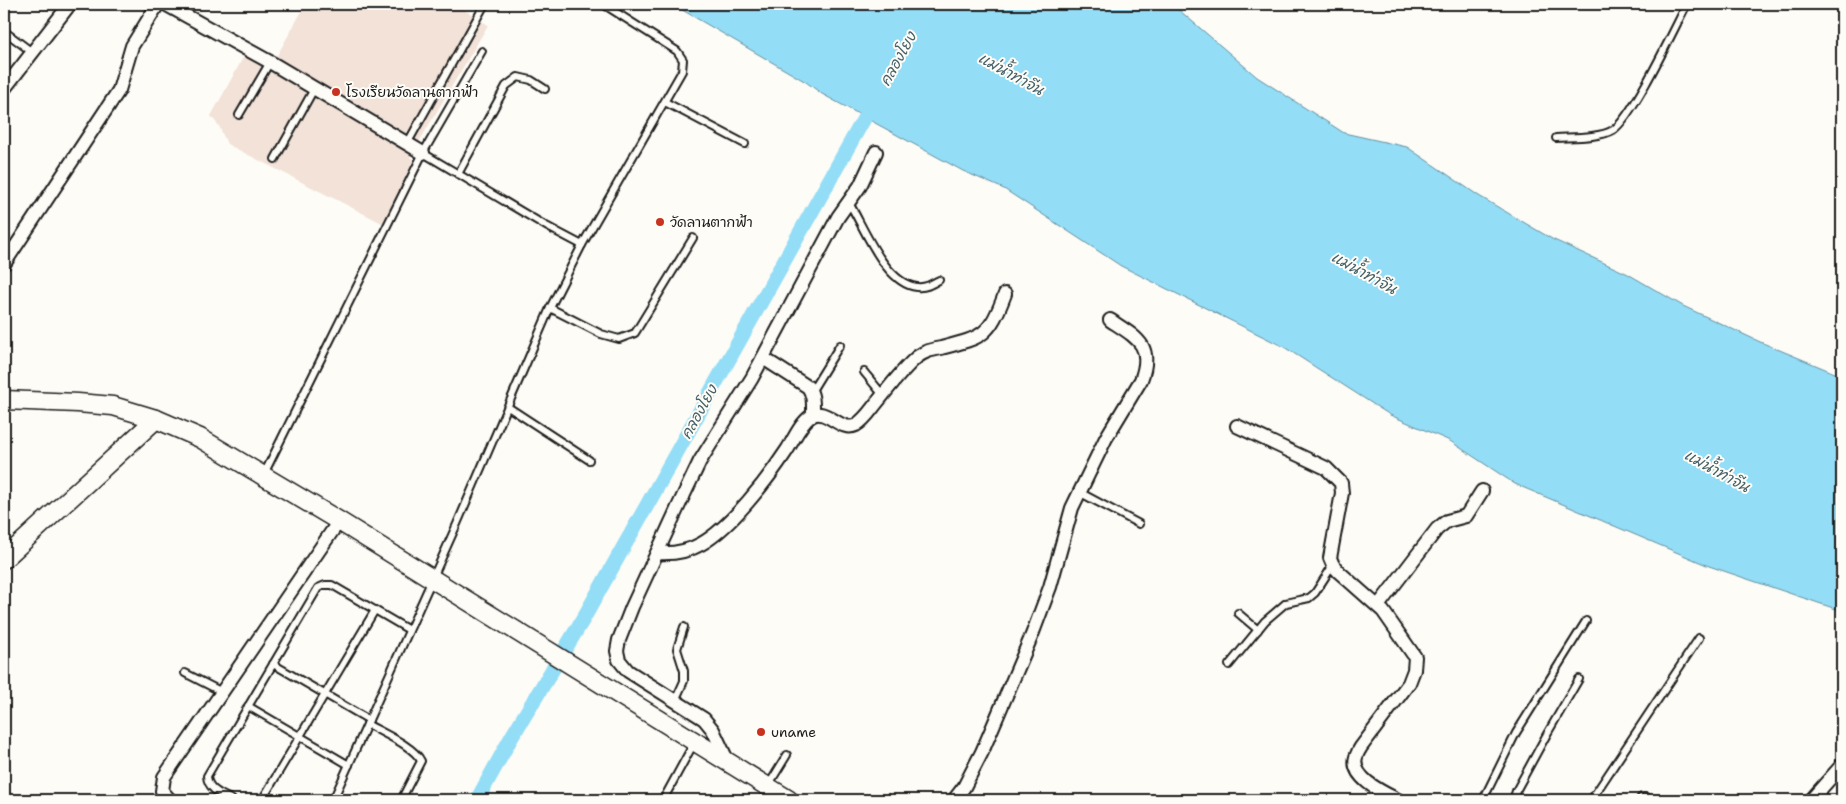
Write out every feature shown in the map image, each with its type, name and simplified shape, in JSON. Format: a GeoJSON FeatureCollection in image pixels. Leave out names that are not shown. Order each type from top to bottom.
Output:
{"type":"FeatureCollection","features":[{"type":"Feature","properties":{"kind":"street"},"geometry":{"type":"LineString","coordinates":[[4,89],[70,4]]}},
{"type":"Feature","properties":{"kind":"street"},"geometry":{"type":"LineString","coordinates":[[4,264],[119,90],[132,46],[158,4]]}},
{"type":"Feature","properties":{"kind":"street"},"geometry":{"type":"LineString","coordinates":[[165,4],[270,62],[423,153]]}},
{"type":"Feature","properties":{"kind":"street"},"geometry":{"type":"LineString","coordinates":[[728,762],[714,730],[704,719],[628,671],[619,660],[617,651],[619,640],[632,607],[700,461],[763,358],[838,217],[860,186],[876,152]]}},
{"type":"Feature","properties":{"kind":"street"},"geometry":{"type":"LineString","coordinates":[[657,553],[670,554],[686,550],[700,545],[715,534],[764,482],[803,424],[813,415],[821,414],[844,426],[855,426],[865,418],[882,395],[916,358],[926,350],[976,338],[990,328],[996,319],[1005,294]]}},
{"type":"Feature","properties":{"kind":"street"},"geometry":{"type":"LineString","coordinates":[[954,800],[964,787],[982,752],[1032,635],[1050,587],[1072,508],[1079,492],[1106,438],[1141,380],[1147,363],[1143,347],[1139,341],[1110,320]]}},
{"type":"Feature","properties":{"kind":"street"},"geometry":{"type":"LineString","coordinates":[[763,358],[808,387],[811,392],[813,415]]}},
{"type":"Feature","properties":{"kind":"street"},"geometry":{"type":"LineString","coordinates":[[4,400],[113,406],[156,419],[200,438],[339,521],[790,800]]}},
{"type":"Feature","properties":{"kind":"street"},"geometry":{"type":"LineString","coordinates":[[4,558],[156,419]]}},
{"type":"Feature","properties":{"kind":"street"},"geometry":{"type":"LineString","coordinates":[[1237,426],[1326,468],[1342,483],[1342,493],[1330,558],[1333,565],[1378,606],[1413,654],[1416,662],[1409,683],[1361,746],[1355,758],[1356,768],[1367,782],[1398,800]]}},
{"type":"Feature","properties":{"kind":"street"},"geometry":{"type":"LineString","coordinates":[[1378,606],[1441,524],[1466,516],[1482,491]]}},
{"type":"Feature","properties":{"kind":"street"},"geometry":{"type":"LineString","coordinates":[[170,800],[162,791],[164,777],[339,521]]}},
{"type":"Feature","properties":{"kind":"street"},"geometry":{"type":"LineString","coordinates":[[1811,800],[1842,765]]}},
{"type":"Feature","properties":{"kind":"lane"},"geometry":{"type":"LineString","coordinates":[[407,144],[485,4]]}},
{"type":"Feature","properties":{"kind":"lane"},"geometry":{"type":"LineString","coordinates":[[334,800],[550,308],[582,244],[682,71],[684,60],[677,52],[603,4]]}},
{"type":"Feature","properties":{"kind":"lane"},"geometry":{"type":"LineString","coordinates":[[1556,138],[1599,134],[1611,131],[1620,125],[1634,104],[1688,4]]}},
{"type":"Feature","properties":{"kind":"lane"},"geometry":{"type":"LineString","coordinates":[[4,31],[32,52]]}},
{"type":"Feature","properties":{"kind":"lane"},"geometry":{"type":"LineString","coordinates":[[263,476],[423,153],[482,51]]}},
{"type":"Feature","properties":{"kind":"lane"},"geometry":{"type":"LineString","coordinates":[[239,115],[270,62]]}},
{"type":"Feature","properties":{"kind":"lane"},"geometry":{"type":"LineString","coordinates":[[458,174],[506,86],[518,77],[531,80],[545,90]]}},
{"type":"Feature","properties":{"kind":"lane"},"geometry":{"type":"LineString","coordinates":[[275,159],[314,88]]}},
{"type":"Feature","properties":{"kind":"lane"},"geometry":{"type":"LineString","coordinates":[[665,102],[745,144]]}},
{"type":"Feature","properties":{"kind":"lane"},"geometry":{"type":"LineString","coordinates":[[423,153],[546,226],[582,244]]}},
{"type":"Feature","properties":{"kind":"lane"},"geometry":{"type":"LineString","coordinates":[[849,202],[884,265],[901,281],[916,287],[926,286],[939,280]]}},
{"type":"Feature","properties":{"kind":"lane"},"geometry":{"type":"LineString","coordinates":[[550,308],[601,334],[619,339],[635,333],[693,238]]}},
{"type":"Feature","properties":{"kind":"lane"},"geometry":{"type":"LineString","coordinates":[[811,392],[840,345]]}},
{"type":"Feature","properties":{"kind":"lane"},"geometry":{"type":"LineString","coordinates":[[864,372],[882,395]]}},
{"type":"Feature","properties":{"kind":"lane"},"geometry":{"type":"LineString","coordinates":[[508,407],[589,460]]}},
{"type":"Feature","properties":{"kind":"lane"},"geometry":{"type":"LineString","coordinates":[[1079,492],[1139,524]]}},
{"type":"Feature","properties":{"kind":"lane"},"geometry":{"type":"LineString","coordinates":[[1228,665],[1265,621],[1286,603],[1309,598],[1315,593],[1333,565]]}},
{"type":"Feature","properties":{"kind":"lane"},"geometry":{"type":"LineString","coordinates":[[232,800],[212,789],[208,783],[207,776],[318,588],[325,584],[332,585],[409,630]]}},
{"type":"Feature","properties":{"kind":"lane"},"geometry":{"type":"LineString","coordinates":[[262,800],[375,610]]}},
{"type":"Feature","properties":{"kind":"lane"},"geometry":{"type":"LineString","coordinates":[[1238,613],[1258,630]]}},
{"type":"Feature","properties":{"kind":"lane"},"geometry":{"type":"LineString","coordinates":[[1483,800],[1516,733],[1586,620]]}},
{"type":"Feature","properties":{"kind":"lane"},"geometry":{"type":"LineString","coordinates":[[675,701],[684,681],[684,671],[677,649],[684,627]]}},
{"type":"Feature","properties":{"kind":"lane"},"geometry":{"type":"LineString","coordinates":[[1591,800],[1699,638]]}},
{"type":"Feature","properties":{"kind":"lane"},"geometry":{"type":"LineString","coordinates":[[273,664],[325,694],[418,755],[421,761],[401,800]]}},
{"type":"Feature","properties":{"kind":"lane"},"geometry":{"type":"LineString","coordinates":[[185,673],[222,692]]}},
{"type":"Feature","properties":{"kind":"lane"},"geometry":{"type":"LineString","coordinates":[[1514,800],[1516,791],[1542,742],[1579,679]]}},
{"type":"Feature","properties":{"kind":"lane"},"geometry":{"type":"LineString","coordinates":[[248,706],[349,765]]}},
{"type":"Feature","properties":{"kind":"lane"},"geometry":{"type":"LineString","coordinates":[[663,800],[695,742]]}},
{"type":"Feature","properties":{"kind":"lane"},"geometry":{"type":"LineString","coordinates":[[768,787],[787,755]]}},
{"type":"Feature","properties":{"kind":"shaded area","name":"โรงเรียนวัดลานตากฟ้า"},"geometry":{"type":"Polygon","coordinates":[[[306,4],[455,4],[488,25],[410,157],[413,160],[384,224],[227,144],[219,126],[211,116],[244,56],[270,68],[306,4]]]}},
{"type":"Feature","properties":{"kind":"water","name":"แม่น้ำท่าจีน"},"geometry":{"type":"Polygon","coordinates":[[[672,4],[1172,4],[1257,77],[1344,133],[1407,147],[1479,196],[1552,239],[1628,274],[1683,306],[1758,341],[1842,376],[1842,611],[1709,566],[1515,484],[1450,441],[1390,415],[1284,347],[1121,266],[1004,189],[963,171],[822,94],[806,82],[672,4]]]}},
{"type":"Feature","properties":{"kind":"waterway","name":"คลองโยง"},"geometry":{"type":"LineString","coordinates":[[477,800],[511,738],[582,621],[875,99]]}},
{"type":"Feature","properties":{"kind":"place","name":"โรงเรียนวัดลานตากฟ้า"},"geometry":{"type":"Point","coordinates":[336,92]}},
{"type":"Feature","properties":{"kind":"place","name":"วัดลานตากฟ้า"},"geometry":{"type":"Point","coordinates":[660,222]}},
{"type":"Feature","properties":{"kind":"place","name":"uname"},"geometry":{"type":"Point","coordinates":[761,732]}}]}
